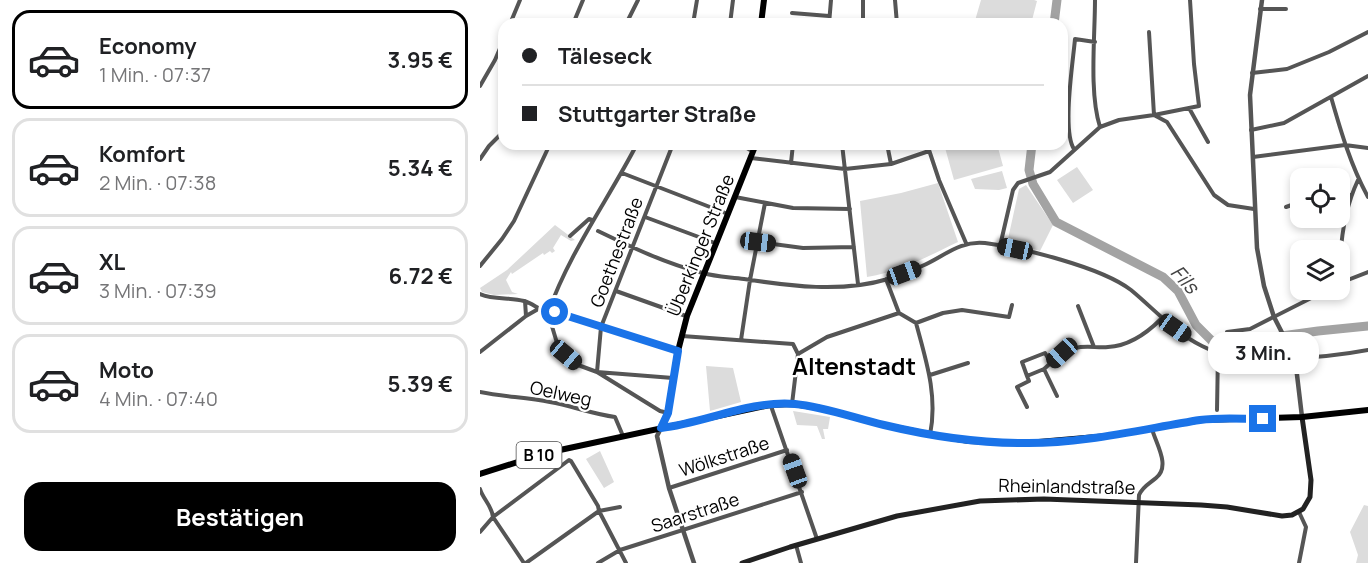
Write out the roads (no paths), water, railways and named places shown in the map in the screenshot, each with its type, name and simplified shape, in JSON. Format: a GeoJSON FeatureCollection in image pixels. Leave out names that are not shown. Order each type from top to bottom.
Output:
{"type":"FeatureCollection","features":[{"type":"Feature","properties":{"kind":"main road"},"geometry":{"type":"LineString","coordinates":[[762,18],[764,0]]}},
{"type":"Feature","properties":{"kind":"main road","name":"Überkinger Straße"},"geometry":{"type":"LineString","coordinates":[[661,428],[668,413],[678,351],[687,316],[754,150]]}},
{"type":"Feature","properties":{"kind":"main road","name":"B 10"},"geometry":{"type":"LineString","coordinates":[[480,474],[546,453],[770,405],[792,404],[820,408],[930,435],[969,441],[1027,443],[1108,436],[1202,420],[1302,417],[1368,410]]}},
{"type":"Feature","properties":{"kind":"main road"},"geometry":{"type":"LineString","coordinates":[[1299,512],[1307,504],[1311,489],[1302,417]]}},
{"type":"Feature","properties":{"kind":"main road","name":"Rheinlandstraße"},"geometry":{"type":"LineString","coordinates":[[742,563],[897,516],[980,501],[1014,499],[1139,502],[1227,507],[1282,516],[1299,512]]}},
{"type":"Feature","properties":{"kind":"street"},"geometry":{"type":"LineString","coordinates":[[512,18],[520,0]]}},
{"type":"Feature","properties":{"kind":"street"},"geometry":{"type":"LineString","coordinates":[[576,18],[583,0]]}},
{"type":"Feature","properties":{"kind":"street"},"geometry":{"type":"LineString","coordinates":[[629,18],[638,0]]}},
{"type":"Feature","properties":{"kind":"street"},"geometry":{"type":"LineString","coordinates":[[694,18],[697,0]]}},
{"type":"Feature","properties":{"kind":"street"},"geometry":{"type":"LineString","coordinates":[[731,18],[733,0]]}},
{"type":"Feature","properties":{"kind":"street"},"geometry":{"type":"LineString","coordinates":[[792,14],[829,16],[831,0]]}},
{"type":"Feature","properties":{"kind":"street"},"geometry":{"type":"LineString","coordinates":[[862,0],[862,18]]}},
{"type":"Feature","properties":{"kind":"street"},"geometry":{"type":"LineString","coordinates":[[895,0],[896,18]]}},
{"type":"Feature","properties":{"kind":"street"},"geometry":{"type":"LineString","coordinates":[[1095,0],[1095,87],[1097,118],[1100,127]]}},
{"type":"Feature","properties":{"kind":"street"},"geometry":{"type":"LineString","coordinates":[[1000,246],[1012,190],[1018,183],[1050,172],[1100,127],[1119,120],[1167,114],[1199,106],[1190,0]]}},
{"type":"Feature","properties":{"kind":"street"},"geometry":{"type":"LineString","coordinates":[[1262,0],[1250,94],[1257,248],[1264,286],[1279,326],[1295,358],[1302,417]]}},
{"type":"Feature","properties":{"kind":"street"},"geometry":{"type":"LineString","coordinates":[[1260,9],[1286,9]]}},
{"type":"Feature","properties":{"kind":"street"},"geometry":{"type":"LineString","coordinates":[[1149,32],[1154,115]]}},
{"type":"Feature","properties":{"kind":"street"},"geometry":{"type":"LineString","coordinates":[[1252,73],[1287,69],[1329,52],[1368,32]]}},
{"type":"Feature","properties":{"kind":"street"},"geometry":{"type":"LineString","coordinates":[[1074,149],[1069,127],[1075,39],[1095,42]]}},
{"type":"Feature","properties":{"kind":"street"},"geometry":{"type":"LineString","coordinates":[[480,86],[498,53]]}},
{"type":"Feature","properties":{"kind":"street"},"geometry":{"type":"LineString","coordinates":[[1251,130],[1284,123],[1368,76]]}},
{"type":"Feature","properties":{"kind":"street"},"geometry":{"type":"LineString","coordinates":[[1332,97],[1345,145],[1358,179],[1368,197]]}},
{"type":"Feature","properties":{"kind":"street"},"geometry":{"type":"LineString","coordinates":[[1189,108],[1208,141]]}},
{"type":"Feature","properties":{"kind":"street"},"geometry":{"type":"LineString","coordinates":[[1154,115],[1167,122],[1214,195],[1228,204],[1254,209]]}},
{"type":"Feature","properties":{"kind":"street"},"geometry":{"type":"LineString","coordinates":[[480,159],[498,137]]}},
{"type":"Feature","properties":{"kind":"street"},"geometry":{"type":"LineString","coordinates":[[1253,157],[1345,145],[1368,148]]}},
{"type":"Feature","properties":{"kind":"street"},"geometry":{"type":"LineString","coordinates":[[480,266],[514,221],[547,150]]}},
{"type":"Feature","properties":{"kind":"street"},"geometry":{"type":"LineString","coordinates":[[634,150],[592,220],[548,313],[557,343],[566,355],[578,365],[597,372],[660,411],[668,413]]}},
{"type":"Feature","properties":{"kind":"street","name":"Goethestraße"},"geometry":{"type":"LineString","coordinates":[[597,372],[601,327],[671,150]]}},
{"type":"Feature","properties":{"kind":"street"},"geometry":{"type":"LineString","coordinates":[[747,150],[752,155],[790,163],[845,168],[891,164],[929,151],[966,243]]}},
{"type":"Feature","properties":{"kind":"street"},"geometry":{"type":"LineString","coordinates":[[790,163],[792,150]]}},
{"type":"Feature","properties":{"kind":"street"},"geometry":{"type":"LineString","coordinates":[[843,150],[858,284]]}},
{"type":"Feature","properties":{"kind":"street"},"geometry":{"type":"LineString","coordinates":[[888,150],[891,164]]}},
{"type":"Feature","properties":{"kind":"street"},"geometry":{"type":"LineString","coordinates":[[622,173],[729,214]]}},
{"type":"Feature","properties":{"kind":"street"},"geometry":{"type":"LineString","coordinates":[[1340,240],[1351,195],[1358,179]]}},
{"type":"Feature","properties":{"kind":"street"},"geometry":{"type":"LineString","coordinates":[[735,197],[793,208],[850,209]]}},
{"type":"Feature","properties":{"kind":"street"},"geometry":{"type":"LineString","coordinates":[[741,340],[765,203]]}},
{"type":"Feature","properties":{"kind":"street"},"geometry":{"type":"LineString","coordinates":[[1286,207],[1290,206]]}},
{"type":"Feature","properties":{"kind":"street"},"geometry":{"type":"LineString","coordinates":[[645,217],[716,244]]}},
{"type":"Feature","properties":{"kind":"street"},"geometry":{"type":"LineString","coordinates":[[570,236],[589,219],[592,220]]}},
{"type":"Feature","properties":{"kind":"street"},"geometry":{"type":"LineString","coordinates":[[598,231],[633,248],[704,273],[800,287],[858,284],[886,279],[923,266],[966,243],[982,243],[1043,255],[1107,275],[1130,289],[1161,319],[1202,346],[1218,352],[1250,359],[1295,358],[1368,350]]}},
{"type":"Feature","properties":{"kind":"street"},"geometry":{"type":"LineString","coordinates":[[758,242],[803,248],[854,248]]}},
{"type":"Feature","properties":{"kind":"street"},"geometry":{"type":"LineString","coordinates":[[1350,279],[1368,272]]}},
{"type":"Feature","properties":{"kind":"street"},"geometry":{"type":"LineString","coordinates":[[886,279],[899,313],[916,322],[962,310],[1009,317],[1012,305]]}},
{"type":"Feature","properties":{"kind":"street"},"geometry":{"type":"LineString","coordinates":[[616,291],[687,316]]}},
{"type":"Feature","properties":{"kind":"street"},"geometry":{"type":"LineString","coordinates":[[480,295],[525,301],[548,313],[555,312],[678,351]]}},
{"type":"Feature","properties":{"kind":"street"},"geometry":{"type":"LineString","coordinates":[[1227,332],[1250,329],[1307,300]]}},
{"type":"Feature","properties":{"kind":"street"},"geometry":{"type":"LineString","coordinates":[[525,301],[526,316]]}},
{"type":"Feature","properties":{"kind":"street"},"geometry":{"type":"LineString","coordinates":[[526,316],[535,306]]}},
{"type":"Feature","properties":{"kind":"street"},"geometry":{"type":"LineString","coordinates":[[1078,306],[1094,347]]}},
{"type":"Feature","properties":{"kind":"street"},"geometry":{"type":"LineString","coordinates":[[480,352],[526,316],[540,308]]}},
{"type":"Feature","properties":{"kind":"street"},"geometry":{"type":"LineString","coordinates":[[798,354],[827,337],[899,313]]}},
{"type":"Feature","properties":{"kind":"street"},"geometry":{"type":"LineString","coordinates":[[1027,376],[1044,369],[1062,353],[1074,348],[1110,347],[1129,342],[1146,334],[1161,319]]}},
{"type":"Feature","properties":{"kind":"street"},"geometry":{"type":"LineString","coordinates":[[916,322],[930,375],[934,414],[930,435]]}},
{"type":"Feature","properties":{"kind":"street"},"geometry":{"type":"LineString","coordinates":[[682,336],[793,344],[798,354],[792,404]]}},
{"type":"Feature","properties":{"kind":"street"},"geometry":{"type":"LineString","coordinates":[[1217,410],[1218,352]]}},
{"type":"Feature","properties":{"kind":"street"},"geometry":{"type":"LineString","coordinates":[[1027,407],[1017,387],[1029,381],[1022,362],[1045,353],[1051,363]]}},
{"type":"Feature","properties":{"kind":"street"},"geometry":{"type":"LineString","coordinates":[[930,375],[968,363]]}},
{"type":"Feature","properties":{"kind":"street"},"geometry":{"type":"LineString","coordinates":[[1044,369],[1058,396]]}},
{"type":"Feature","properties":{"kind":"street"},"geometry":{"type":"LineString","coordinates":[[597,372],[673,378]]}},
{"type":"Feature","properties":{"kind":"street","name":"Oelweg"},"geometry":{"type":"LineString","coordinates":[[480,392],[553,402],[615,417],[624,437]]}},
{"type":"Feature","properties":{"kind":"street"},"geometry":{"type":"LineString","coordinates":[[770,405],[817,539]]}},
{"type":"Feature","properties":{"kind":"street"},"geometry":{"type":"LineString","coordinates":[[661,428],[657,436],[669,488],[694,563]]}},
{"type":"Feature","properties":{"kind":"street"},"geometry":{"type":"LineString","coordinates":[[1136,563],[1139,502],[1142,488],[1155,479],[1163,470],[1164,464],[1152,429]]}},
{"type":"Feature","properties":{"kind":"street","name":"Wölkstraße"},"geometry":{"type":"LineString","coordinates":[[669,488],[787,450]]}},
{"type":"Feature","properties":{"kind":"street"},"geometry":{"type":"LineString","coordinates":[[480,532],[493,517],[569,460],[598,506],[626,563]]}},
{"type":"Feature","properties":{"kind":"street"},"geometry":{"type":"LineString","coordinates":[[480,489],[493,517],[525,563],[599,511],[620,507]]}},
{"type":"Feature","properties":{"kind":"street","name":"Saarstraße"},"geometry":{"type":"LineString","coordinates":[[598,563],[620,550],[802,492]]}},
{"type":"Feature","properties":{"kind":"street"},"geometry":{"type":"LineString","coordinates":[[1299,512],[1306,526],[1299,563]]}},
{"type":"Feature","properties":{"kind":"street"},"geometry":{"type":"LineString","coordinates":[[796,545],[801,563]]}},
{"type":"Feature","properties":{"kind":"waterway","name":"Fils"},"geometry":{"type":"LineString","coordinates":[[1055,18],[1057,0]]}},
{"type":"Feature","properties":{"kind":"waterway","name":"Fils"},"geometry":{"type":"LineString","coordinates":[[1031,150],[1029,170],[1033,184],[1056,222],[1163,277],[1178,291],[1196,325],[1212,341],[1231,343],[1368,326]]}},
{"type":"Feature","properties":{"kind":"district","name":"Altenstadt"},"geometry":{"type":"Point","coordinates":[854,365]}}]}
